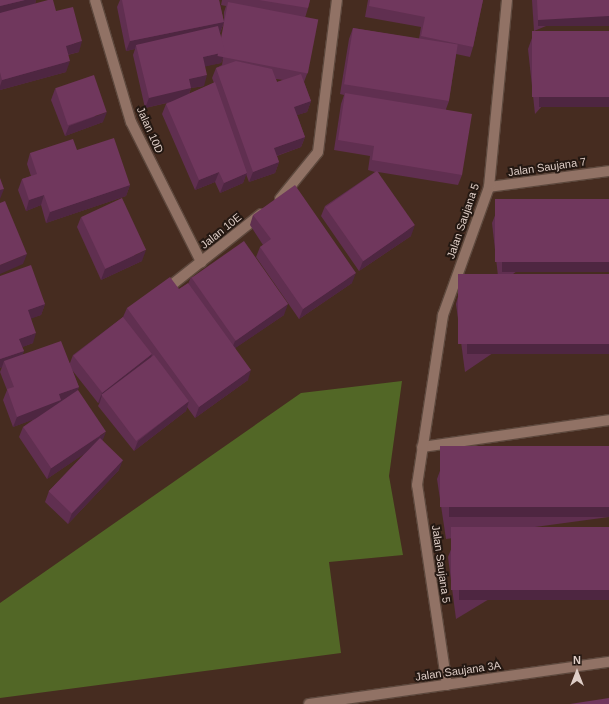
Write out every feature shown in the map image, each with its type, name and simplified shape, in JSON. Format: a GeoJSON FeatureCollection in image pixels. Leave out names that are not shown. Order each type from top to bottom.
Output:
{"type":"FeatureCollection","features":[{"type":"Feature","properties":{"kind":"street","name":"Jalan 10D"},"geometry":{"type":"LineString","coordinates":[[95,0],[131,122],[201,262]]}},
{"type":"Feature","properties":{"kind":"street","name":"Jalan 10E"},"geometry":{"type":"LineString","coordinates":[[152,301],[283,196],[318,152],[337,0]]}},
{"type":"Feature","properties":{"kind":"street","name":"Jalan Saujana 5"},"geometry":{"type":"LineString","coordinates":[[447,685],[417,485],[443,315],[489,187],[507,0]]}},
{"type":"Feature","properties":{"kind":"street","name":"Jalan Saujana 7"},"geometry":{"type":"LineString","coordinates":[[489,187],[609,171]]}},
{"type":"Feature","properties":{"kind":"street"},"geometry":{"type":"LineString","coordinates":[[422,447],[609,420]]}},
{"type":"Feature","properties":{"kind":"street","name":"Jalan Saujana 3A"},"geometry":{"type":"LineString","coordinates":[[309,704],[609,662]]}},
{"type":"Feature","properties":{"kind":"green space"},"geometry":{"type":"Polygon","coordinates":[[[402,381],[389,476],[403,555],[329,562],[341,653],[0,698],[0,603],[301,393],[402,381]]]}},
{"type":"Feature","properties":{"kind":"building"},"geometry":{"type":"Polygon","coordinates":[[[0,0],[25,0],[0,6],[0,0]]]}},
{"type":"Feature","properties":{"kind":"building"},"geometry":{"type":"Polygon","coordinates":[[[53,0],[56,11],[73,7],[82,41],[66,46],[70,61],[2,80],[0,72],[0,13],[53,0]]]}},
{"type":"Feature","properties":{"kind":"building"},"geometry":{"type":"Polygon","coordinates":[[[122,0],[219,0],[224,22],[130,41],[122,0]]]}},
{"type":"Feature","properties":{"kind":"building"},"geometry":{"type":"Polygon","coordinates":[[[259,0],[310,0],[308,8],[259,0]]]}},
{"type":"Feature","properties":{"kind":"building"},"geometry":{"type":"Polygon","coordinates":[[[370,0],[483,0],[473,47],[421,36],[425,17],[369,6],[370,0]]]}},
{"type":"Feature","properties":{"kind":"building"},"geometry":{"type":"Polygon","coordinates":[[[537,0],[609,0],[609,16],[538,20],[537,0]]]}},
{"type":"Feature","properties":{"kind":"building"},"geometry":{"type":"Polygon","coordinates":[[[228,2],[318,20],[308,74],[218,56],[228,2]]]}},
{"type":"Feature","properties":{"kind":"building"},"geometry":{"type":"Polygon","coordinates":[[[218,26],[225,52],[203,57],[207,75],[189,79],[191,88],[149,98],[136,45],[218,26]]]}},
{"type":"Feature","properties":{"kind":"building"},"geometry":{"type":"Polygon","coordinates":[[[353,28],[458,45],[449,101],[344,84],[353,28]]]}},
{"type":"Feature","properties":{"kind":"building"},"geometry":{"type":"Polygon","coordinates":[[[532,31],[609,31],[609,97],[532,97],[532,31]]]}},
{"type":"Feature","properties":{"kind":"building"},"geometry":{"type":"Polygon","coordinates":[[[236,61],[272,69],[277,82],[301,74],[311,101],[294,107],[305,137],[274,148],[279,162],[253,172],[216,68],[236,61]]]}},
{"type":"Feature","properties":{"kind":"building"},"geometry":{"type":"Polygon","coordinates":[[[94,75],[107,112],[68,125],[55,88],[94,75]]]}},
{"type":"Feature","properties":{"kind":"building"},"geometry":{"type":"Polygon","coordinates":[[[215,82],[247,173],[224,183],[219,172],[199,180],[166,104],[215,82]]]}},
{"type":"Feature","properties":{"kind":"building"},"geometry":{"type":"Polygon","coordinates":[[[345,93],[472,114],[462,175],[372,160],[374,146],[338,140],[345,93]]]}},
{"type":"Feature","properties":{"kind":"building"},"geometry":{"type":"Polygon","coordinates":[[[114,138],[130,185],[50,212],[44,195],[29,200],[22,179],[37,174],[30,153],[73,139],[77,150],[114,138]]]}},
{"type":"Feature","properties":{"kind":"building"},"geometry":{"type":"Polygon","coordinates":[[[377,171],[415,225],[363,261],[325,207],[377,171]]]}},
{"type":"Feature","properties":{"kind":"building"},"geometry":{"type":"Polygon","coordinates":[[[0,178],[4,189],[0,190],[0,178]]]}},
{"type":"Feature","properties":{"kind":"building"},"geometry":{"type":"Polygon","coordinates":[[[295,185],[356,273],[303,309],[260,247],[271,239],[253,215],[295,185]]]}},
{"type":"Feature","properties":{"kind":"building"},"geometry":{"type":"Polygon","coordinates":[[[122,198],[146,250],[105,269],[81,217],[122,198]]]}},
{"type":"Feature","properties":{"kind":"building"},"geometry":{"type":"Polygon","coordinates":[[[495,199],[609,199],[609,262],[495,262],[495,199]]]}},
{"type":"Feature","properties":{"kind":"building"},"geometry":{"type":"Polygon","coordinates":[[[5,201],[27,254],[0,265],[0,203],[5,201]]]}},
{"type":"Feature","properties":{"kind":"building"},"geometry":{"type":"Polygon","coordinates":[[[244,241],[288,304],[236,341],[192,278],[244,241]]]}},
{"type":"Feature","properties":{"kind":"building"},"geometry":{"type":"Polygon","coordinates":[[[31,265],[45,304],[28,310],[36,333],[19,339],[24,351],[0,359],[0,276],[31,265]]]}},
{"type":"Feature","properties":{"kind":"building"},"geometry":{"type":"Polygon","coordinates":[[[458,274],[609,274],[609,344],[458,344],[458,274]]]}},
{"type":"Feature","properties":{"kind":"building"},"geometry":{"type":"Polygon","coordinates":[[[170,277],[179,289],[188,283],[251,370],[199,407],[127,308],[170,277]]]}},
{"type":"Feature","properties":{"kind":"building"},"geometry":{"type":"Polygon","coordinates":[[[123,317],[152,354],[102,393],[73,356],[123,317]]]}},
{"type":"Feature","properties":{"kind":"building"},"geometry":{"type":"Polygon","coordinates":[[[61,341],[79,387],[59,394],[61,400],[17,417],[7,389],[14,387],[4,361],[61,341]]]}},
{"type":"Feature","properties":{"kind":"building"},"geometry":{"type":"Polygon","coordinates":[[[154,355],[189,401],[136,441],[101,395],[154,355]]]}},
{"type":"Feature","properties":{"kind":"building"},"geometry":{"type":"Polygon","coordinates":[[[78,390],[106,431],[51,468],[23,427],[78,390]]]}},
{"type":"Feature","properties":{"kind":"building"},"geometry":{"type":"Polygon","coordinates":[[[100,438],[123,460],[72,513],[49,491],[100,438]]]}},
{"type":"Feature","properties":{"kind":"building"},"geometry":{"type":"Polygon","coordinates":[[[440,446],[609,446],[609,507],[440,507],[440,446]]]}},
{"type":"Feature","properties":{"kind":"building"},"geometry":{"type":"Polygon","coordinates":[[[451,527],[609,527],[609,590],[451,590],[451,527]]]}},
{"type":"Feature","properties":{"kind":"building"},"geometry":{"type":"Polygon","coordinates":[[[609,698],[609,704],[570,704],[609,698]]]}}]}
